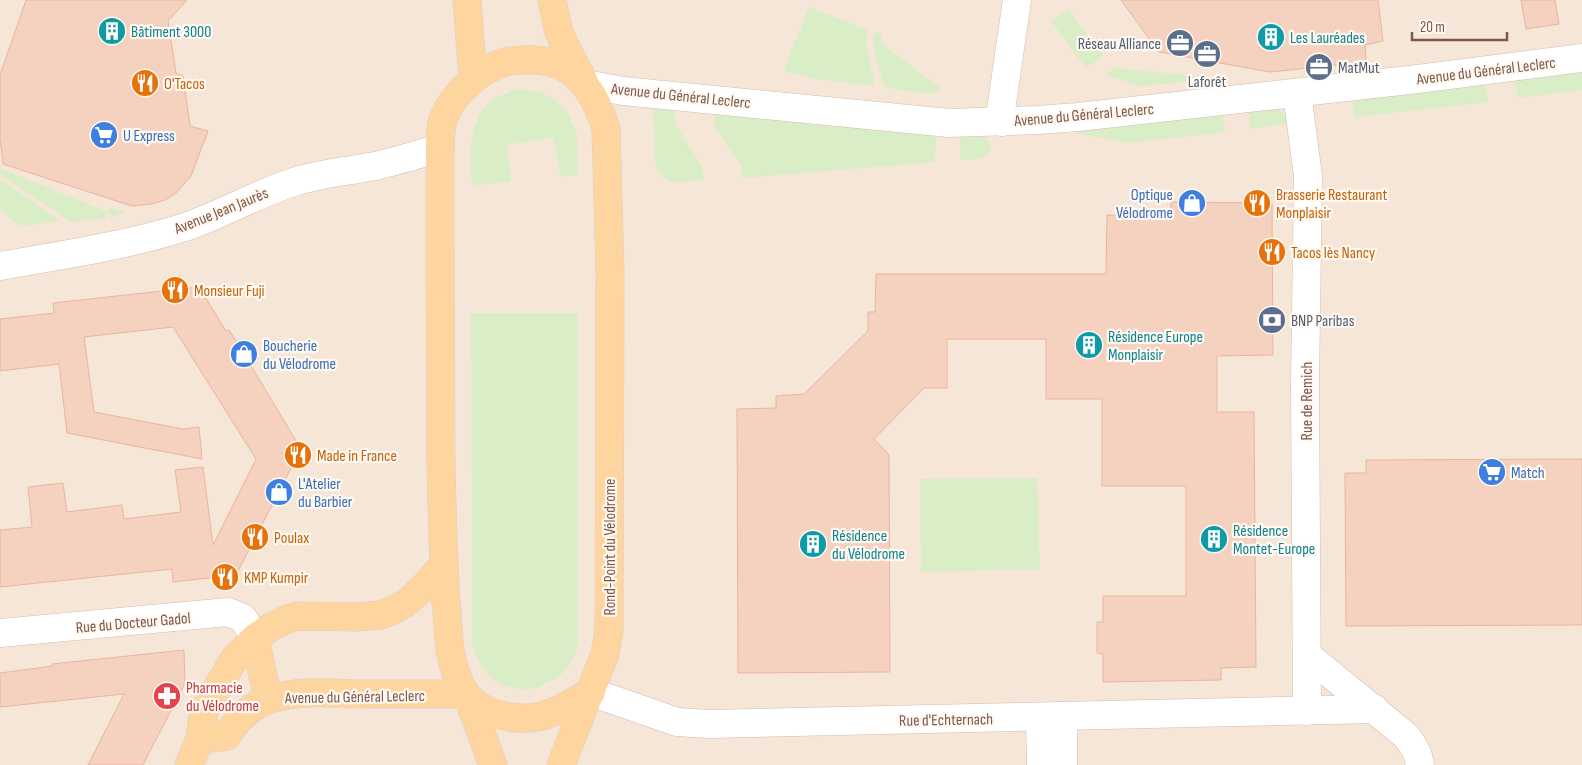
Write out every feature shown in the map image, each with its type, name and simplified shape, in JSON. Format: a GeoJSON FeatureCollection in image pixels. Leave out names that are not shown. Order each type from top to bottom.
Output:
{"type":"FeatureCollection","features":[{"type":"Feature","properties":{"kind":"main road"},"geometry":{"type":"LineString","coordinates":[[466,0],[473,80]]}},
{"type":"Feature","properties":{"kind":"main road"},"geometry":{"type":"LineString","coordinates":[[552,0],[558,28],[564,44],[585,84]]}},
{"type":"Feature","properties":{"kind":"main road","name":"Rond-Point du Vélodrome"},"geometry":{"type":"LineString","coordinates":[[509,60],[550,61],[566,68],[585,84],[600,108],[606,129],[610,264],[609,631],[605,654],[591,692],[552,713],[523,718],[488,711],[466,694],[454,667],[450,649],[444,564],[440,148],[443,119],[448,107],[473,80],[495,65],[509,60]]}},
{"type":"Feature","properties":{"kind":"main road"},"geometry":{"type":"LineString","coordinates":[[189,765],[200,740],[204,710],[235,658],[254,638],[287,619],[298,616],[358,617],[380,615],[391,611],[406,603],[423,588],[444,564]]}},
{"type":"Feature","properties":{"kind":"main road"},"geometry":{"type":"LineString","coordinates":[[254,638],[268,700]]}},
{"type":"Feature","properties":{"kind":"main road"},"geometry":{"type":"LineString","coordinates":[[562,765],[591,692]]}},
{"type":"Feature","properties":{"kind":"main road","name":"Avenue du Général Leclerc"},"geometry":{"type":"LineString","coordinates":[[200,740],[227,736],[232,727],[246,713],[268,700],[282,696],[322,693],[466,694]]}},
{"type":"Feature","properties":{"kind":"main road"},"geometry":{"type":"LineString","coordinates":[[466,694],[494,765]]}},
{"type":"Feature","properties":{"kind":"street"},"geometry":{"type":"LineString","coordinates":[[1002,122],[1001,110],[1017,0]]}},
{"type":"Feature","properties":{"kind":"street","name":"Avenue du Général Leclerc"},"geometry":{"type":"LineString","coordinates":[[585,84],[622,91],[949,122],[1002,122],[1078,117],[1297,93],[1582,58]]}},
{"type":"Feature","properties":{"kind":"street","name":"Rue de Remich"},"geometry":{"type":"LineString","coordinates":[[1297,93],[1308,176],[1305,385],[1307,710]]}},
{"type":"Feature","properties":{"kind":"street","name":"Avenue Jean Jaurès"},"geometry":{"type":"LineString","coordinates":[[0,266],[137,240],[207,218],[298,180],[375,166],[440,148]]}},
{"type":"Feature","properties":{"kind":"street","name":"Rue du Docteur Gadol"},"geometry":{"type":"LineString","coordinates":[[0,633],[228,612],[243,618],[254,638]]}},
{"type":"Feature","properties":{"kind":"street"},"geometry":{"type":"LineString","coordinates":[[1307,655],[1405,735],[1412,743],[1420,760],[1420,765]]}},
{"type":"Feature","properties":{"kind":"street","name":"Rue d'Echternach"},"geometry":{"type":"LineString","coordinates":[[591,692],[677,722],[742,723],[1375,709]]}},
{"type":"Feature","properties":{"kind":"street"},"geometry":{"type":"LineString","coordinates":[[1041,765],[1052,717]]}},
{"type":"Feature","properties":{"kind":"street"},"geometry":{"type":"LineString","coordinates":[[1052,717],[1063,765]]}},
{"type":"Feature","properties":{"kind":"shaded area"},"geometry":{"type":"Polygon","coordinates":[[[0,0],[1582,0],[1582,765],[0,765],[0,0]],[[516,90],[505,93],[489,103],[475,121],[507,145],[555,138],[560,177],[578,175],[576,132],[573,121],[558,103],[540,93],[530,90],[516,90]],[[471,314],[472,642],[533,688],[546,685],[561,674],[578,314],[471,314]]]}},
{"type":"Feature","properties":{"kind":"green space"},"geometry":{"type":"Polygon","coordinates":[[[809,7],[868,30],[866,44],[875,86],[815,79],[784,71],[809,7]]]}},
{"type":"Feature","properties":{"kind":"green space"},"geometry":{"type":"Polygon","coordinates":[[[1068,9],[1103,56],[1086,68],[1051,21],[1068,9]]]}},
{"type":"Feature","properties":{"kind":"green space"},"geometry":{"type":"Polygon","coordinates":[[[874,32],[882,35],[880,42],[940,88],[937,93],[922,93],[885,87],[875,53],[874,32]]]}},
{"type":"Feature","properties":{"kind":"green space"},"geometry":{"type":"Polygon","coordinates":[[[1114,68],[1207,77],[1206,80],[1141,86],[1107,76],[1106,74],[1114,68]]]}},
{"type":"Feature","properties":{"kind":"green space"},"geometry":{"type":"Polygon","coordinates":[[[1582,68],[1582,90],[1518,98],[1514,76],[1582,68]]]}},
{"type":"Feature","properties":{"kind":"green space"},"geometry":{"type":"Polygon","coordinates":[[[1480,82],[1486,87],[1488,102],[1354,117],[1351,94],[1480,82]]]}},
{"type":"Feature","properties":{"kind":"green space"},"geometry":{"type":"Polygon","coordinates":[[[516,90],[540,92],[552,98],[568,113],[576,132],[578,175],[560,177],[554,138],[507,145],[511,182],[472,185],[471,154],[474,126],[488,104],[500,96],[516,90]]]}},
{"type":"Feature","properties":{"kind":"green space"},"geometry":{"type":"Polygon","coordinates":[[[653,105],[674,106],[675,124],[703,168],[703,180],[677,182],[668,180],[658,172],[655,159],[653,105]]]}},
{"type":"Feature","properties":{"kind":"green space"},"geometry":{"type":"Polygon","coordinates":[[[1276,105],[1286,117],[1288,123],[1251,129],[1247,106],[1276,105]]]}},
{"type":"Feature","properties":{"kind":"green space"},"geometry":{"type":"Polygon","coordinates":[[[1222,109],[1225,132],[1127,143],[1077,133],[1075,129],[1222,109]]]}},
{"type":"Feature","properties":{"kind":"green space"},"geometry":{"type":"Polygon","coordinates":[[[715,111],[936,132],[935,162],[742,178],[741,165],[714,126],[715,111]]]}},
{"type":"Feature","properties":{"kind":"green space"},"geometry":{"type":"Polygon","coordinates":[[[960,134],[983,136],[991,147],[989,152],[982,157],[960,160],[960,134]]]}},
{"type":"Feature","properties":{"kind":"green space"},"geometry":{"type":"Polygon","coordinates":[[[0,168],[107,212],[110,208],[126,212],[111,218],[110,214],[106,214],[106,218],[71,222],[1,175],[0,168]]]}},
{"type":"Feature","properties":{"kind":"green space"},"geometry":{"type":"Polygon","coordinates":[[[0,179],[60,221],[21,226],[0,210],[0,179]]]}},
{"type":"Feature","properties":{"kind":"green space"},"geometry":{"type":"Polygon","coordinates":[[[471,313],[578,313],[577,645],[570,664],[556,678],[540,687],[514,688],[502,684],[483,668],[476,656],[472,642],[471,313]]]}},
{"type":"Feature","properties":{"kind":"green space"},"geometry":{"type":"Polygon","coordinates":[[[1037,478],[1040,569],[921,572],[920,479],[1037,478]]]}},
{"type":"Feature","properties":{"kind":"building"},"geometry":{"type":"Polygon","coordinates":[[[26,0],[187,0],[168,21],[176,73],[183,76],[190,126],[208,131],[191,176],[176,193],[165,200],[152,204],[132,206],[3,164],[0,138],[0,75],[26,0]]]}},
{"type":"Feature","properties":{"kind":"building","name":"Les Lauréades"},"geometry":{"type":"Polygon","coordinates":[[[1121,0],[1378,0],[1383,41],[1365,45],[1366,62],[1270,72],[1159,52],[1121,0]]]}},
{"type":"Feature","properties":{"kind":"building"},"geometry":{"type":"Polygon","coordinates":[[[1521,0],[1555,0],[1559,24],[1526,29],[1521,0]]]}},
{"type":"Feature","properties":{"kind":"building"},"geometry":{"type":"Polygon","coordinates":[[[1171,202],[1272,203],[1273,355],[1217,356],[1217,412],[1254,412],[1256,667],[1221,668],[1221,680],[1103,682],[1103,654],[1097,653],[1097,622],[1103,622],[1103,596],[1186,596],[1186,486],[1102,486],[1102,399],[1046,399],[1046,339],[947,339],[947,388],[924,388],[874,439],[889,455],[890,672],[738,673],[737,409],[776,408],[776,396],[804,394],[868,331],[868,312],[875,312],[876,274],[1106,274],[1107,215],[1171,216],[1171,202]]]}},
{"type":"Feature","properties":{"kind":"building"},"geometry":{"type":"Polygon","coordinates":[[[199,287],[226,331],[229,330],[301,449],[236,575],[173,582],[172,569],[0,587],[0,530],[32,527],[28,487],[63,483],[67,512],[122,505],[124,519],[181,512],[175,470],[203,467],[213,545],[256,459],[173,327],[84,337],[94,412],[183,429],[199,427],[202,459],[67,433],[59,364],[0,371],[0,319],[54,313],[53,303],[199,287]]]}},
{"type":"Feature","properties":{"kind":"building"},"geometry":{"type":"Polygon","coordinates":[[[1582,459],[1582,625],[1346,626],[1345,473],[1366,473],[1366,460],[1582,459]]]}},
{"type":"Feature","properties":{"kind":"building"},"geometry":{"type":"Polygon","coordinates":[[[184,650],[185,683],[143,765],[88,765],[124,694],[0,707],[0,673],[53,666],[52,664],[184,650]]]}},
{"type":"Feature","properties":{"kind":"place","name":"Bâtiment 3000"},"geometry":{"type":"Point","coordinates":[112,31]}},
{"type":"Feature","properties":{"kind":"place","name":"Les Lauréades"},"geometry":{"type":"Point","coordinates":[1271,37]}},
{"type":"Feature","properties":{"kind":"place","name":"Réseau Alliance"},"geometry":{"type":"Point","coordinates":[1180,43]}},
{"type":"Feature","properties":{"kind":"place","name":"Laforêt"},"geometry":{"type":"Point","coordinates":[1207,54]}},
{"type":"Feature","properties":{"kind":"place","name":"MatMut"},"geometry":{"type":"Point","coordinates":[1319,67]}},
{"type":"Feature","properties":{"kind":"place","name":"O'Tacos"},"geometry":{"type":"Point","coordinates":[145,83]}},
{"type":"Feature","properties":{"kind":"place","name":"U Express"},"geometry":{"type":"Point","coordinates":[104,135]}},
{"type":"Feature","properties":{"kind":"place","name":"Optique Vélodrome"},"geometry":{"type":"Point","coordinates":[1192,203]}},
{"type":"Feature","properties":{"kind":"place","name":"Brasserie Restaurant Monplaisir"},"geometry":{"type":"Point","coordinates":[1257,203]}},
{"type":"Feature","properties":{"kind":"place","name":"Tacos lès Nancy"},"geometry":{"type":"Point","coordinates":[1272,252]}},
{"type":"Feature","properties":{"kind":"place","name":"Monsieur Fuji"},"geometry":{"type":"Point","coordinates":[175,290]}},
{"type":"Feature","properties":{"kind":"place","name":"BNP Paribas"},"geometry":{"type":"Point","coordinates":[1272,320]}},
{"type":"Feature","properties":{"kind":"place","name":"Résidence Europe Monplaisir"},"geometry":{"type":"Point","coordinates":[1089,345]}},
{"type":"Feature","properties":{"kind":"place","name":"Boucherie du Vélodrome"},"geometry":{"type":"Point","coordinates":[244,354]}},
{"type":"Feature","properties":{"kind":"place","name":"Made in France"},"geometry":{"type":"Point","coordinates":[298,455]}},
{"type":"Feature","properties":{"kind":"place","name":"Match"},"geometry":{"type":"Point","coordinates":[1492,472]}},
{"type":"Feature","properties":{"kind":"place","name":"L'Atelier du Barbier"},"geometry":{"type":"Point","coordinates":[279,492]}},
{"type":"Feature","properties":{"kind":"place","name":"Poulax"},"geometry":{"type":"Point","coordinates":[255,537]}},
{"type":"Feature","properties":{"kind":"place","name":"Résidence Montet-Europe"},"geometry":{"type":"Point","coordinates":[1214,539]}},
{"type":"Feature","properties":{"kind":"place","name":"Résidence du Vélodrome"},"geometry":{"type":"Point","coordinates":[813,544]}},
{"type":"Feature","properties":{"kind":"place","name":"KMP Kumpir"},"geometry":{"type":"Point","coordinates":[225,577]}},
{"type":"Feature","properties":{"kind":"place","name":"Pharmacie du Vélodrome"},"geometry":{"type":"Point","coordinates":[167,696]}}]}
